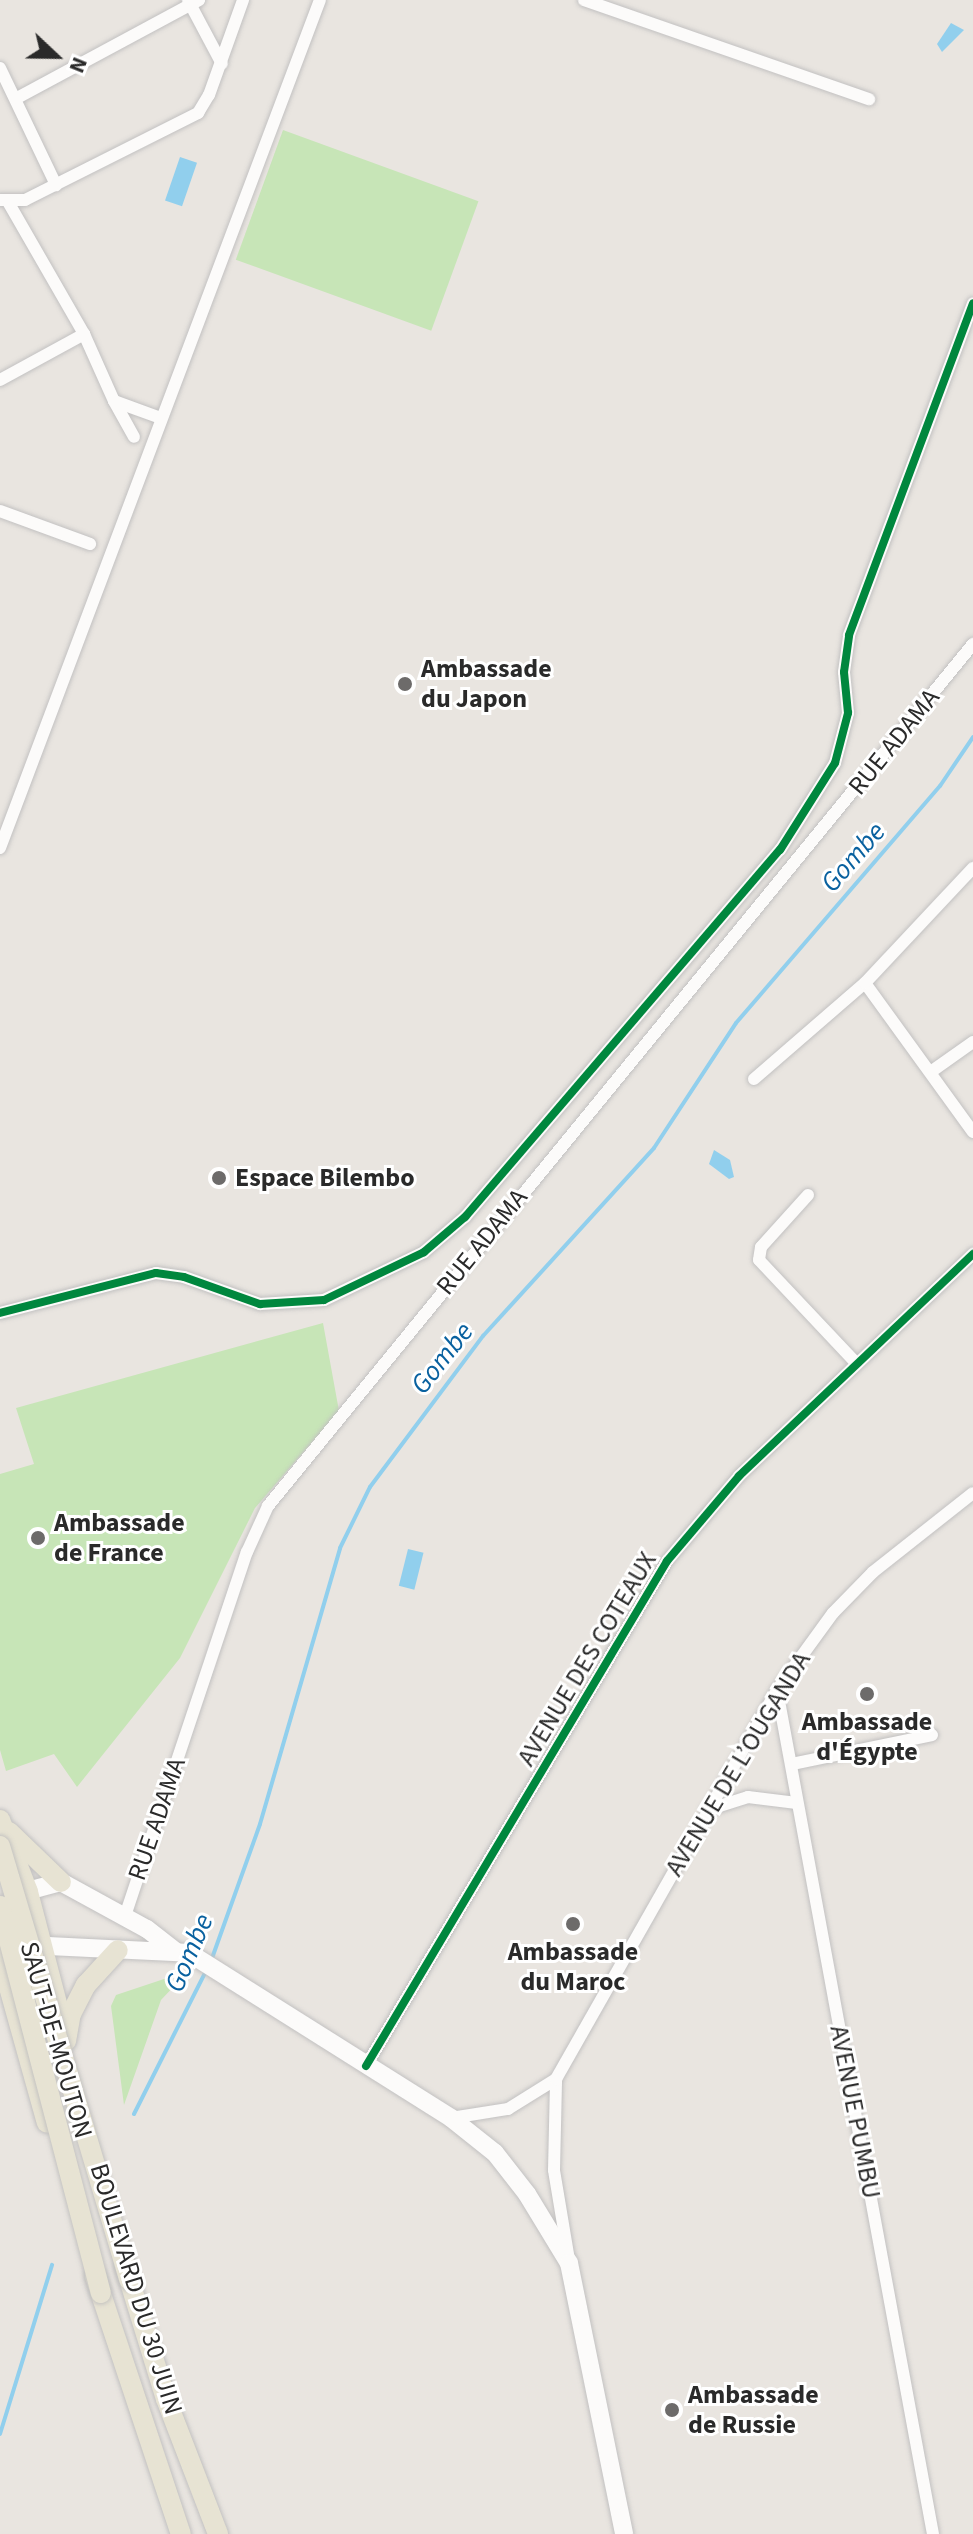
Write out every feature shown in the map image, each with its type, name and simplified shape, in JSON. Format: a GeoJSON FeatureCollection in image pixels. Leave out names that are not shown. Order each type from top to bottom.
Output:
{"type":"FeatureCollection","features":[{"type":"Feature","properties":{"kind":"main road"},"geometry":{"type":"LineString","coordinates":[[0,1822],[4,1850]]}},
{"type":"Feature","properties":{"kind":"main road"},"geometry":{"type":"LineString","coordinates":[[0,1822],[61,1882],[125,1916],[182,1953],[226,1972],[366,2066],[451,2118],[511,2172],[569,2263],[624,2534]]}},
{"type":"Feature","properties":{"kind":"main road","name":"BOULEVARD DU 30 JUIN"},"geometry":{"type":"LineString","coordinates":[[4,1850],[28,1892],[129,2280],[166,2399],[218,2534]]}},
{"type":"Feature","properties":{"kind":"main road","name":"SAUT-DE-MOUTON"},"geometry":{"type":"LineString","coordinates":[[4,1850],[129,2280]]}},
{"type":"Feature","properties":{"kind":"main road"},"geometry":{"type":"LineString","coordinates":[[0,1897],[61,1882]]}},
{"type":"Feature","properties":{"kind":"main road","name":"SAUT-DE-MOUTON"},"geometry":{"type":"LineString","coordinates":[[0,1906],[101,2293]]}},
{"type":"Feature","properties":{"kind":"main road"},"geometry":{"type":"LineString","coordinates":[[0,1948],[41,1944],[182,1953]]}},
{"type":"Feature","properties":{"kind":"main road"},"geometry":{"type":"LineString","coordinates":[[66,2041],[71,2014],[86,1985],[118,1950]]}},
{"type":"Feature","properties":{"kind":"main road","name":"BOULEVARD DU 30 JUIN"},"geometry":{"type":"LineString","coordinates":[[0,1955],[25,2049],[101,2293],[181,2534]]}},
{"type":"Feature","properties":{"kind":"main road"},"geometry":{"type":"LineString","coordinates":[[10,1993],[51,1982]]}},
{"type":"Feature","properties":{"kind":"street"},"geometry":{"type":"LineString","coordinates":[[3,200],[25,200],[198,113],[222,64],[243,0]]}},
{"type":"Feature","properties":{"kind":"street"},"geometry":{"type":"LineString","coordinates":[[0,848],[320,0]]}},
{"type":"Feature","properties":{"kind":"street"},"geometry":{"type":"LineString","coordinates":[[584,0],[869,99]]}},
{"type":"Feature","properties":{"kind":"street"},"geometry":{"type":"LineString","coordinates":[[17,98],[192,2],[222,64]]}},
{"type":"Feature","properties":{"kind":"street"},"geometry":{"type":"LineString","coordinates":[[0,68],[56,185]]}},
{"type":"Feature","properties":{"kind":"street"},"geometry":{"type":"LineString","coordinates":[[3,200],[84,334],[134,437]]}},
{"type":"Feature","properties":{"kind":"street"},"geometry":{"type":"LineString","coordinates":[[0,1313],[156,1273],[184,1277],[260,1304],[324,1300],[424,1252],[465,1217],[780,850],[835,763],[848,713],[844,672],[849,635],[973,303]]}},
{"type":"Feature","properties":{"kind":"street"},"geometry":{"type":"LineString","coordinates":[[0,380],[84,334]]}},
{"type":"Feature","properties":{"kind":"street"},"geometry":{"type":"LineString","coordinates":[[114,401],[161,418]]}},
{"type":"Feature","properties":{"kind":"street"},"geometry":{"type":"LineString","coordinates":[[0,511],[90,544]]}},
{"type":"Feature","properties":{"kind":"street","name":"RUE ADAMA"},"geometry":{"type":"LineString","coordinates":[[125,1916],[247,1552],[268,1506],[973,644]]}},
{"type":"Feature","properties":{"kind":"street"},"geometry":{"type":"LineString","coordinates":[[754,1079],[865,983],[973,868]]}},
{"type":"Feature","properties":{"kind":"street"},"geometry":{"type":"LineString","coordinates":[[865,983],[932,1071],[973,1132]]}},
{"type":"Feature","properties":{"kind":"street"},"geometry":{"type":"LineString","coordinates":[[932,1071],[973,1042]]}},
{"type":"Feature","properties":{"kind":"street"},"geometry":{"type":"LineString","coordinates":[[808,1195],[761,1247],[759,1260],[855,1362]]}},
{"type":"Feature","properties":{"kind":"street","name":"AVENUE DES COTEAUX"},"geometry":{"type":"LineString","coordinates":[[366,2066],[667,1561],[739,1476],[855,1362],[973,1254]]}},
{"type":"Feature","properties":{"kind":"street","name":"AVENUE DE L’OUGANDA"},"geometry":{"type":"LineString","coordinates":[[569,2263],[554,2170],[556,2079],[706,1810],[777,1690],[833,1613],[873,1572],[973,1493]]}},
{"type":"Feature","properties":{"kind":"street","name":"AVENUE PUMBU"},"geometry":{"type":"LineString","coordinates":[[777,1690],[933,2534]]}},
{"type":"Feature","properties":{"kind":"street"},"geometry":{"type":"LineString","coordinates":[[792,1764],[932,1735]]}},
{"type":"Feature","properties":{"kind":"street"},"geometry":{"type":"LineString","coordinates":[[706,1810],[748,1797],[797,1803]]}},
{"type":"Feature","properties":{"kind":"street","name":"AVENUE DE L’OUGANDA"},"geometry":{"type":"LineString","coordinates":[[451,2118],[508,2109],[556,2079]]}},
{"type":"Feature","properties":{"kind":"green space"},"geometry":{"type":"Polygon","coordinates":[[[283,130],[478,201],[431,331],[236,260],[283,130]]]}},
{"type":"Feature","properties":{"kind":"green space"},"geometry":{"type":"Polygon","coordinates":[[[323,1323],[339,1411],[255,1508],[180,1658],[77,1787],[54,1754],[6,1771],[0,1750],[0,1474],[34,1464],[16,1408],[323,1323]]]}},
{"type":"Feature","properties":{"kind":"green space"},"geometry":{"type":"Polygon","coordinates":[[[167,1978],[178,1982],[161,2000],[124,2105],[111,2006],[116,1995],[167,1978]]]}},
{"type":"Feature","properties":{"kind":"water"},"geometry":{"type":"Polygon","coordinates":[[[951,23],[964,30],[942,52],[937,44],[951,23]]]}},
{"type":"Feature","properties":{"kind":"water"},"geometry":{"type":"Polygon","coordinates":[[[180,157],[197,163],[182,206],[165,200],[180,157]]]}},
{"type":"Feature","properties":{"kind":"water"},"geometry":{"type":"Polygon","coordinates":[[[714,1150],[730,1160],[734,1177],[729,1179],[709,1164],[714,1150]]]}},
{"type":"Feature","properties":{"kind":"water"},"geometry":{"type":"Polygon","coordinates":[[[408,1549],[424,1553],[414,1590],[399,1586],[408,1549]]]}},
{"type":"Feature","properties":{"kind":"waterway","name":"Gombe"},"geometry":{"type":"LineString","coordinates":[[211,1961],[260,1824],[340,1548],[370,1487],[483,1336],[654,1148],[736,1023],[940,786],[973,737]]}},
{"type":"Feature","properties":{"kind":"waterway","name":"Gombe"},"geometry":{"type":"LineString","coordinates":[[134,2114],[207,1969]]}},
{"type":"Feature","properties":{"kind":"waterway","name":"Gombe"},"geometry":{"type":"LineString","coordinates":[[0,2434],[52,2265]]}},
{"type":"Feature","properties":{"kind":"cycle path"},"geometry":{"type":"LineString","coordinates":[[0,1313],[156,1273],[184,1277],[260,1304],[324,1300],[424,1252],[465,1217],[780,850],[835,763],[848,713],[844,672],[849,635],[973,303]]}},
{"type":"Feature","properties":{"kind":"cycle path"},"geometry":{"type":"LineString","coordinates":[[366,2066],[667,1561],[739,1476],[973,1254]]}},
{"type":"Feature","properties":{"kind":"place","name":"Ambassade du Japon"},"geometry":{"type":"Point","coordinates":[405,684]}},
{"type":"Feature","properties":{"kind":"place","name":"Espace Bilembo"},"geometry":{"type":"Point","coordinates":[219,1178]}},
{"type":"Feature","properties":{"kind":"place","name":"Ambassade de France"},"geometry":{"type":"Point","coordinates":[38,1538]}},
{"type":"Feature","properties":{"kind":"place","name":"Ambassade d'Égypte"},"geometry":{"type":"Point","coordinates":[867,1694]}},
{"type":"Feature","properties":{"kind":"place","name":"Ambassade du Maroc"},"geometry":{"type":"Point","coordinates":[573,1924]}},
{"type":"Feature","properties":{"kind":"place","name":"Ambassade de Russie"},"geometry":{"type":"Point","coordinates":[672,2410]}}]}
